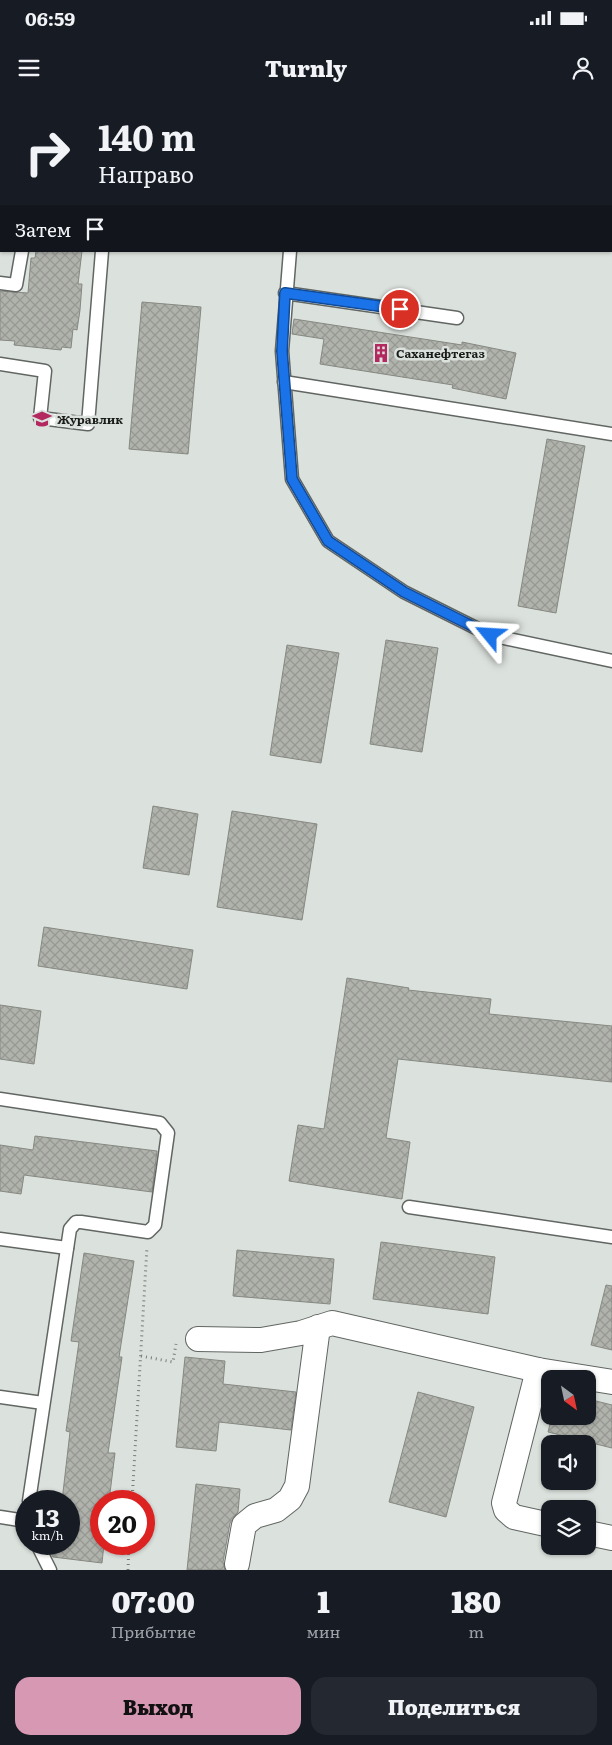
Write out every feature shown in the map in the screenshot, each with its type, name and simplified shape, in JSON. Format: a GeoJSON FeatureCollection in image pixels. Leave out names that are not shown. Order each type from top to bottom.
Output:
{"type":"FeatureCollection","features":[{"type":"Feature","properties":{"kind":"street"},"geometry":{"type":"LineString","coordinates":[[198,1339],[261,1340],[281,1337],[332,1323],[538,1370],[612,1382]]}},
{"type":"Feature","properties":{"kind":"street"},"geometry":{"type":"LineString","coordinates":[[237,1564],[244,1525],[255,1516],[276,1510],[290,1499],[297,1486],[318,1327]]}},
{"type":"Feature","properties":{"kind":"street"},"geometry":{"type":"LineString","coordinates":[[538,1370],[504,1503],[506,1510],[514,1517],[541,1522]]}},
{"type":"Feature","properties":{"kind":"street"},"geometry":{"type":"LineString","coordinates":[[596,1535],[612,1538]]}},
{"type":"Feature","properties":{"kind":"lane"},"geometry":{"type":"LineString","coordinates":[[0,283],[16,285],[22,252]]}},
{"type":"Feature","properties":{"kind":"lane"},"geometry":{"type":"LineString","coordinates":[[0,364],[45,371],[40,418],[88,424],[102,252]]}},
{"type":"Feature","properties":{"kind":"lane"},"geometry":{"type":"LineString","coordinates":[[290,252],[285,293],[282,351],[292,479],[328,541],[404,592],[490,635],[612,662]]}},
{"type":"Feature","properties":{"kind":"lane"},"geometry":{"type":"LineString","coordinates":[[285,293],[457,318]]}},
{"type":"Feature","properties":{"kind":"lane"},"geometry":{"type":"LineString","coordinates":[[284,382],[612,434]]}},
{"type":"Feature","properties":{"kind":"lane"},"geometry":{"type":"LineString","coordinates":[[0,1099],[151,1122],[165,1128],[168,1133],[155,1224],[148,1232],[76,1222],[70,1229],[31,1490]]}},
{"type":"Feature","properties":{"kind":"lane"},"geometry":{"type":"LineString","coordinates":[[409,1207],[612,1237]]}},
{"type":"Feature","properties":{"kind":"lane"},"geometry":{"type":"LineString","coordinates":[[0,1238],[67,1248]]}},
{"type":"Feature","properties":{"kind":"lane"},"geometry":{"type":"LineString","coordinates":[[0,1397],[43,1403]]}},
{"type":"Feature","properties":{"kind":"lane"},"geometry":{"type":"LineString","coordinates":[[0,1517],[15,1519]]}},
{"type":"Feature","properties":{"kind":"lane"},"geometry":{"type":"LineString","coordinates":[[42,1555],[50,1570]]}},
{"type":"Feature","properties":{"kind":"path"},"geometry":{"type":"LineString","coordinates":[[133,1490],[148,1232]]}},
{"type":"Feature","properties":{"kind":"path"},"geometry":{"type":"LineString","coordinates":[[141,1356],[173,1362],[178,1335],[198,1339]]}},
{"type":"Feature","properties":{"kind":"path"},"geometry":{"type":"LineString","coordinates":[[128,1570],[129,1555]]}},
{"type":"Feature","properties":{"kind":"building"},"geometry":{"type":"Polygon","coordinates":[[[36,252],[82,252],[78,284],[82,284],[80,310],[77,330],[73,329],[71,348],[62,347],[61,350],[14,345],[15,341],[0,340],[0,291],[28,293],[31,258],[35,258],[36,252]]]}},
{"type":"Feature","properties":{"kind":"building"},"geometry":{"type":"Polygon","coordinates":[[[142,302],[201,307],[188,454],[129,449],[142,302]]]}},
{"type":"Feature","properties":{"kind":"building"},"geometry":{"type":"Polygon","coordinates":[[[294,319],[462,345],[462,342],[516,353],[506,399],[452,388],[453,385],[320,364],[324,339],[292,334],[294,319]]]}},
{"type":"Feature","properties":{"kind":"building"},"geometry":{"type":"Polygon","coordinates":[[[547,439],[585,446],[556,613],[518,606],[547,439]]]}},
{"type":"Feature","properties":{"kind":"building"},"geometry":{"type":"Polygon","coordinates":[[[386,640],[438,648],[422,752],[370,744],[386,640]]]}},
{"type":"Feature","properties":{"kind":"building"},"geometry":{"type":"Polygon","coordinates":[[[287,645],[339,653],[321,763],[270,755],[287,645]]]}},
{"type":"Feature","properties":{"kind":"building"},"geometry":{"type":"Polygon","coordinates":[[[153,806],[198,814],[189,875],[143,868],[153,806]]]}},
{"type":"Feature","properties":{"kind":"building"},"geometry":{"type":"Polygon","coordinates":[[[232,811],[317,824],[302,920],[217,907],[232,811]]]}},
{"type":"Feature","properties":{"kind":"building"},"geometry":{"type":"Polygon","coordinates":[[[44,927],[193,950],[187,989],[38,966],[44,927]]]}},
{"type":"Feature","properties":{"kind":"building"},"geometry":{"type":"Polygon","coordinates":[[[347,978],[409,988],[408,990],[491,999],[489,1014],[612,1026],[612,1082],[398,1059],[386,1138],[410,1142],[402,1199],[289,1181],[298,1125],[324,1129],[347,978]]]}},
{"type":"Feature","properties":{"kind":"building"},"geometry":{"type":"Polygon","coordinates":[[[0,1005],[41,1011],[34,1064],[0,1059],[0,1005]]]}},
{"type":"Feature","properties":{"kind":"building"},"geometry":{"type":"Polygon","coordinates":[[[35,1136],[157,1151],[152,1192],[24,1175],[21,1194],[0,1191],[0,1145],[33,1150],[35,1136]]]}},
{"type":"Feature","properties":{"kind":"building"},"geometry":{"type":"Polygon","coordinates":[[[381,1242],[495,1257],[488,1314],[373,1299],[381,1242]]]}},
{"type":"Feature","properties":{"kind":"building"},"geometry":{"type":"Polygon","coordinates":[[[237,1250],[334,1259],[330,1304],[233,1296],[237,1250]]]}},
{"type":"Feature","properties":{"kind":"building"},"geometry":{"type":"Polygon","coordinates":[[[84,1253],[134,1261],[119,1357],[122,1357],[108,1453],[115,1453],[110,1490],[90,1490],[90,1555],[103,1555],[102,1563],[53,1557],[52,1555],[80,1555],[80,1490],[63,1490],[70,1432],[66,1431],[79,1342],[71,1341],[84,1253]]]}},
{"type":"Feature","properties":{"kind":"building"},"geometry":{"type":"Polygon","coordinates":[[[606,1285],[612,1286],[612,1350],[591,1345],[606,1285]]]}},
{"type":"Feature","properties":{"kind":"building"},"geometry":{"type":"Polygon","coordinates":[[[185,1357],[225,1361],[223,1384],[296,1392],[291,1430],[219,1422],[216,1451],[176,1447],[185,1357]]]}},
{"type":"Feature","properties":{"kind":"building"},"geometry":{"type":"Polygon","coordinates":[[[418,1392],[474,1407],[446,1517],[389,1502],[418,1392]]]}},
{"type":"Feature","properties":{"kind":"building"},"geometry":{"type":"Polygon","coordinates":[[[596,1401],[612,1405],[612,1448],[596,1444],[596,1435],[560,1435],[548,1432],[550,1425],[596,1425],[596,1401]]]}},
{"type":"Feature","properties":{"kind":"building"},"geometry":{"type":"Polygon","coordinates":[[[196,1484],[240,1489],[238,1512],[230,1523],[223,1562],[225,1570],[187,1570],[196,1484]]]}},
{"type":"Feature","properties":{"kind":"place","name":"Саханефтегаз"},"geometry":{"type":"Point","coordinates":[381,353]}},
{"type":"Feature","properties":{"kind":"place","name":"Журавлик"},"geometry":{"type":"Point","coordinates":[42,419]}},
{"type":"Feature","properties":{"kind":"route"},"geometry":{"type":"LineString","coordinates":[[400,309],[285,293],[282,351],[292,479],[328,541],[404,592],[490,635]]}}]}
